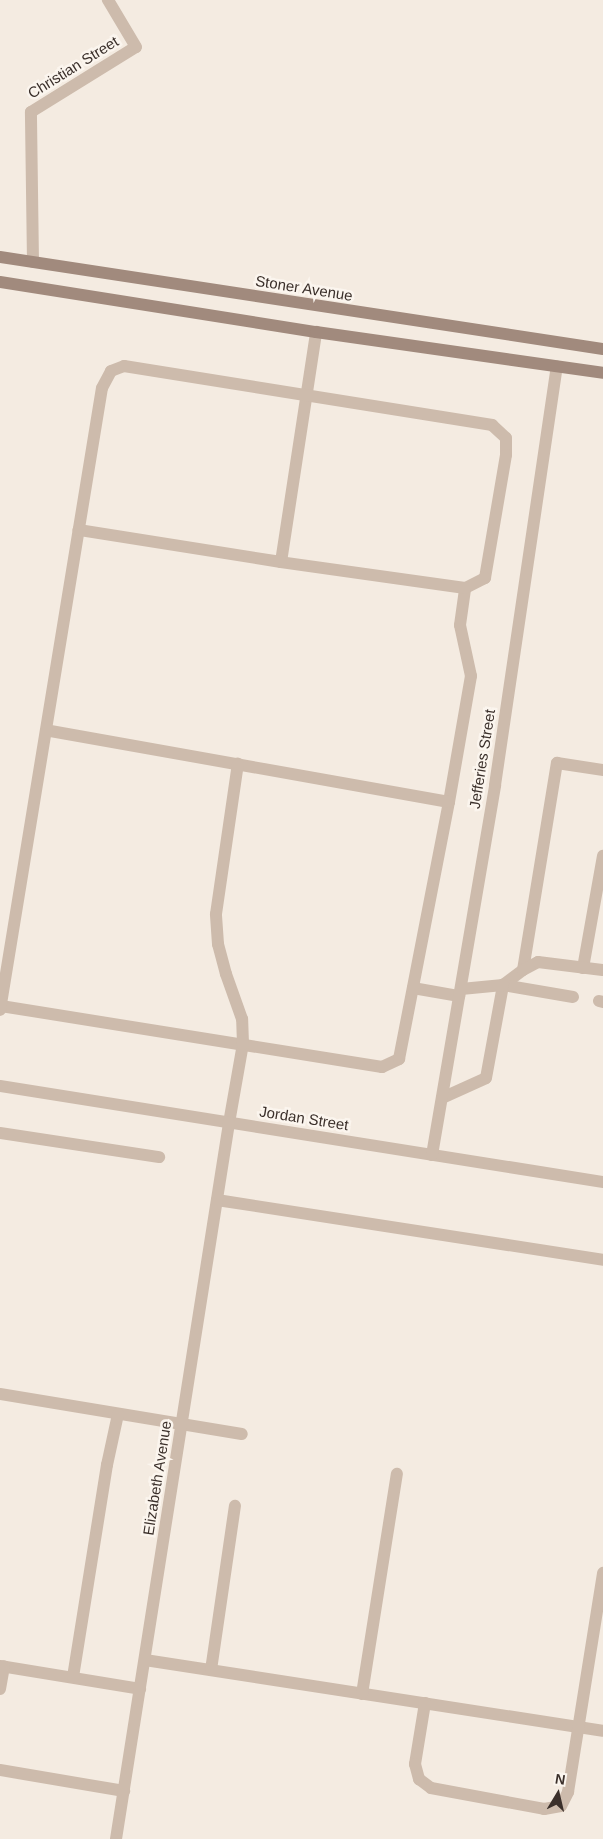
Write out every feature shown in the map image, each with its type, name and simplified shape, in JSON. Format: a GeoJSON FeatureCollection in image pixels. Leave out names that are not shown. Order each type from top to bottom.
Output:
{"type":"FeatureCollection","features":[{"type":"Feature","properties":{"kind":"street","name":"Christian Street"},"geometry":{"type":"LineString","coordinates":[[33,262],[31,112],[136,47],[108,0]]}},
{"type":"Feature","properties":{"kind":"street","name":"Stoner Avenue"},"geometry":{"type":"LineString","coordinates":[[0,257],[603,349]]}},
{"type":"Feature","properties":{"kind":"street"},"geometry":{"type":"LineString","coordinates":[[0,282],[316,332],[603,373]]}},
{"type":"Feature","properties":{"kind":"street"},"geometry":{"type":"LineString","coordinates":[[281,562],[316,332]]}},
{"type":"Feature","properties":{"kind":"street"},"geometry":{"type":"LineString","coordinates":[[0,1010],[102,388],[111,371],[124,366],[492,425],[506,438],[506,455],[485,578],[465,588],[281,562],[79,530]]}},
{"type":"Feature","properties":{"kind":"street","name":"Jefferies Street"},"geometry":{"type":"LineString","coordinates":[[432,1155],[495,785],[557,367]]}},
{"type":"Feature","properties":{"kind":"street"},"geometry":{"type":"LineString","coordinates":[[1,1006],[382,1066],[399,1059],[449,802],[471,676],[460,625],[465,588]]}},
{"type":"Feature","properties":{"kind":"street"},"geometry":{"type":"LineString","coordinates":[[46,730],[449,802]]}},
{"type":"Feature","properties":{"kind":"street"},"geometry":{"type":"LineString","coordinates":[[523,970],[557,763],[603,770]]}},
{"type":"Feature","properties":{"kind":"street","name":"Elizabeth Avenue"},"geometry":{"type":"LineString","coordinates":[[116,1839],[242,1044],[242,1019],[220,951],[216,914],[238,764]]}},
{"type":"Feature","properties":{"kind":"street"},"geometry":{"type":"LineString","coordinates":[[583,968],[603,856]]}},
{"type":"Feature","properties":{"kind":"street"},"geometry":{"type":"LineString","coordinates":[[442,1098],[486,1078],[503,985],[523,970],[538,962],[603,970]]}},
{"type":"Feature","properties":{"kind":"street"},"geometry":{"type":"LineString","coordinates":[[413,988],[460,993],[503,985],[573,997]]}},
{"type":"Feature","properties":{"kind":"street","name":"Jordan Street"},"geometry":{"type":"LineString","coordinates":[[0,1086],[603,1182]]}},
{"type":"Feature","properties":{"kind":"street"},"geometry":{"type":"LineString","coordinates":[[0,1133],[159,1157]]}},
{"type":"Feature","properties":{"kind":"street"},"geometry":{"type":"LineString","coordinates":[[217,1200],[603,1260]]}},
{"type":"Feature","properties":{"kind":"street"},"geometry":{"type":"LineString","coordinates":[[0,1394],[242,1434]]}},
{"type":"Feature","properties":{"kind":"street"},"geometry":{"type":"LineString","coordinates":[[73,1678],[107,1464],[118,1414]]}},
{"type":"Feature","properties":{"kind":"street"},"geometry":{"type":"LineString","coordinates":[[362,1694],[396,1474]]}},
{"type":"Feature","properties":{"kind":"street"},"geometry":{"type":"LineString","coordinates":[[211,1670],[235,1506]]}},
{"type":"Feature","properties":{"kind":"street"},"geometry":{"type":"LineString","coordinates":[[425,1703],[416,1764],[419,1779],[431,1788],[544,1809],[561,1806],[568,1792],[603,1573]]}},
{"type":"Feature","properties":{"kind":"street"},"geometry":{"type":"LineString","coordinates":[[145,1660],[603,1731]]}},
{"type":"Feature","properties":{"kind":"street"},"geometry":{"type":"LineString","coordinates":[[0,1689],[2,1666],[140,1689]]}},
{"type":"Feature","properties":{"kind":"street"},"geometry":{"type":"LineString","coordinates":[[0,1770],[124,1791]]}}]}
